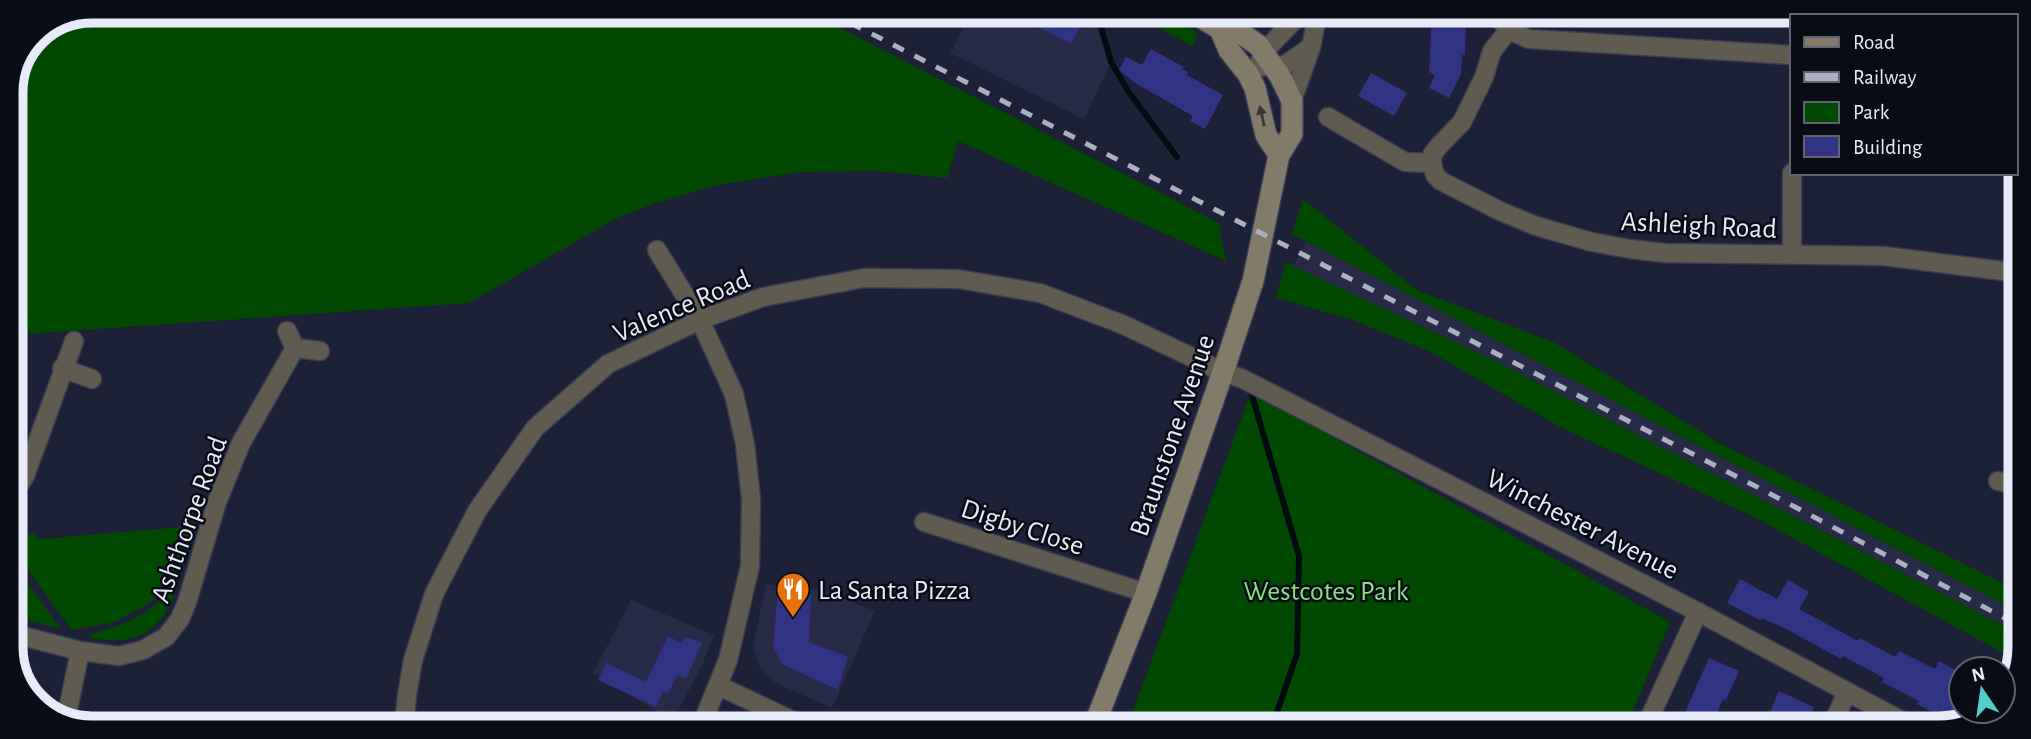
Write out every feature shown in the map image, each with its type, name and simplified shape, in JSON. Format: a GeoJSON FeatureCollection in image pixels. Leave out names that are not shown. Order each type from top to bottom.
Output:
{"type":"FeatureCollection","features":[{"type":"Feature","properties":{"kind":"street"},"geometry":{"type":"LineString","coordinates":[[1210,23],[1220,29],[1242,34],[1258,46],[1261,65]]}},
{"type":"Feature","properties":{"kind":"street"},"geometry":{"type":"LineString","coordinates":[[1279,155],[1266,135],[1255,88],[1261,65],[1292,23]]}},
{"type":"Feature","properties":{"kind":"street","name":"Braunstone Avenue"},"geometry":{"type":"LineString","coordinates":[[1098,716],[1146,593],[1253,281],[1279,155],[1292,134],[1292,102],[1311,47],[1316,23]]}},
{"type":"Feature","properties":{"kind":"street"},"geometry":{"type":"LineString","coordinates":[[1503,23],[1517,36],[1529,39],[1790,55]]}},
{"type":"Feature","properties":{"kind":"street"},"geometry":{"type":"LineString","coordinates":[[1328,117],[1405,162],[1432,163],[1438,147],[1462,122],[1484,77],[1492,51],[1509,30]]}},
{"type":"Feature","properties":{"kind":"street"},"geometry":{"type":"LineString","coordinates":[[1261,65],[1285,65],[1311,47]]}},
{"type":"Feature","properties":{"kind":"street","name":"Braunstone Avenue"},"geometry":{"type":"LineString","coordinates":[[1261,65],[1280,76],[1292,102]]}},
{"type":"Feature","properties":{"kind":"street","name":"Ashleigh Road"},"geometry":{"type":"LineString","coordinates":[[1432,163],[1435,175],[1441,181],[1472,199],[1536,226],[1592,242],[1665,253],[1884,257],[2008,271]]}},
{"type":"Feature","properties":{"kind":"street"},"geometry":{"type":"LineString","coordinates":[[1791,255],[1792,175]]}},
{"type":"Feature","properties":{"kind":"street"},"geometry":{"type":"LineString","coordinates":[[657,250],[700,320],[734,394],[746,443],[751,499],[750,566],[728,660],[706,716]]}},
{"type":"Feature","properties":{"kind":"street","name":"Valence Road"},"geometry":{"type":"LineString","coordinates":[[405,716],[413,660],[434,594],[477,511],[534,428],[608,364],[700,320],[763,297],[864,278],[958,279],[1040,293],[1124,325],[1223,372]]}},
{"type":"Feature","properties":{"kind":"street"},"geometry":{"type":"LineString","coordinates":[[287,331],[295,348],[320,351]]}},
{"type":"Feature","properties":{"kind":"street"},"geometry":{"type":"LineString","coordinates":[[23,479],[74,341]]}},
{"type":"Feature","properties":{"kind":"street","name":"Ashthorpe Road"},"geometry":{"type":"LineString","coordinates":[[23,636],[80,651],[119,656],[143,650],[166,637],[180,619],[217,502],[241,443],[295,348]]}},
{"type":"Feature","properties":{"kind":"street"},"geometry":{"type":"LineString","coordinates":[[62,368],[92,379]]}},
{"type":"Feature","properties":{"kind":"street","name":"Winchester Avenue"},"geometry":{"type":"LineString","coordinates":[[1223,372],[1243,379],[1698,612],[1892,716]]}},
{"type":"Feature","properties":{"kind":"street"},"geometry":{"type":"LineString","coordinates":[[1998,481],[2008,483]]}},
{"type":"Feature","properties":{"kind":"street","name":"Digby Close"},"geometry":{"type":"LineString","coordinates":[[924,522],[1146,593]]}},
{"type":"Feature","properties":{"kind":"street"},"geometry":{"type":"LineString","coordinates":[[1650,716],[1698,612]]}},
{"type":"Feature","properties":{"kind":"street"},"geometry":{"type":"LineString","coordinates":[[67,712],[80,651]]}},
{"type":"Feature","properties":{"kind":"street"},"geometry":{"type":"LineString","coordinates":[[719,686],[783,716]]}},
{"type":"Feature","properties":{"kind":"street"},"geometry":{"type":"LineString","coordinates":[[1836,716],[1847,692]]}},
{"type":"Feature","properties":{"kind":"shaded area"},"geometry":{"type":"Polygon","coordinates":[[[966,23],[1100,23],[1111,62],[1084,119],[950,53],[966,23]]]}},
{"type":"Feature","properties":{"kind":"shaded area"},"geometry":{"type":"Polygon","coordinates":[[[1306,241],[2008,607],[2008,628],[1504,365],[1293,266],[1306,241]]]}},
{"type":"Feature","properties":{"kind":"shaded area"},"geometry":{"type":"Polygon","coordinates":[[[766,584],[823,590],[875,611],[832,708],[776,683],[760,668],[753,647],[766,584]]]}},
{"type":"Feature","properties":{"kind":"shaded area"},"geometry":{"type":"Polygon","coordinates":[[[631,600],[714,635],[676,716],[665,716],[593,673],[631,600]]]}},
{"type":"Feature","properties":{"kind":"green space"},"geometry":{"type":"Polygon","coordinates":[[[92,23],[830,23],[1221,224],[1219,228],[1226,261],[958,141],[947,178],[875,171],[802,172],[717,185],[652,204],[617,218],[469,303],[23,334],[23,92],[24,79],[34,54],[54,34],[79,24],[92,23]]]}},
{"type":"Feature","properties":{"kind":"green space"},"geometry":{"type":"Polygon","coordinates":[[[1150,23],[1182,23],[1197,33],[1193,46],[1150,23]]]}},
{"type":"Feature","properties":{"kind":"green space"},"geometry":{"type":"Polygon","coordinates":[[[1240,23],[1253,23],[1249,28],[1240,23]]]}},
{"type":"Feature","properties":{"kind":"green space"},"geometry":{"type":"Polygon","coordinates":[[[1303,199],[1417,290],[1553,342],[1723,445],[2008,586],[2008,607],[1292,234],[1303,199]]]}},
{"type":"Feature","properties":{"kind":"green space"},"geometry":{"type":"Polygon","coordinates":[[[1285,262],[1504,365],[2008,628],[2008,655],[1756,518],[1560,427],[1431,352],[1353,320],[1276,298],[1285,262]]]}},
{"type":"Feature","properties":{"kind":"green space","name":"Westcotes Park"},"geometry":{"type":"Polygon","coordinates":[[[1251,392],[1670,622],[1631,716],[1131,716],[1251,392]]]}},
{"type":"Feature","properties":{"kind":"green space"},"geometry":{"type":"Polygon","coordinates":[[[195,526],[180,572],[160,594],[115,622],[72,630],[23,563],[23,535],[35,534],[39,539],[195,526]]]}},
{"type":"Feature","properties":{"kind":"green space"},"geometry":{"type":"Polygon","coordinates":[[[23,577],[61,629],[23,619],[23,577]]]}},
{"type":"Feature","properties":{"kind":"green space"},"geometry":{"type":"Polygon","coordinates":[[[177,586],[165,614],[146,632],[122,640],[91,638],[90,634],[137,617],[177,586]]]}},
{"type":"Feature","properties":{"kind":"building"},"geometry":{"type":"Polygon","coordinates":[[[1033,23],[1082,23],[1071,44],[1033,23]]]}},
{"type":"Feature","properties":{"kind":"building"},"geometry":{"type":"Polygon","coordinates":[[[1432,23],[1466,23],[1465,55],[1462,55],[1461,74],[1449,98],[1429,88],[1435,75],[1429,72],[1432,23]]]}},
{"type":"Feature","properties":{"kind":"building"},"geometry":{"type":"Polygon","coordinates":[[[1151,49],[1184,67],[1182,69],[1188,72],[1187,75],[1223,95],[1205,129],[1190,121],[1193,116],[1135,83],[1119,70],[1126,57],[1142,65],[1151,49]]]}},
{"type":"Feature","properties":{"kind":"building"},"geometry":{"type":"Polygon","coordinates":[[[1371,73],[1407,93],[1394,116],[1358,96],[1371,73]]]}},
{"type":"Feature","properties":{"kind":"building"},"geometry":{"type":"Polygon","coordinates":[[[1740,579],[1777,599],[1788,580],[1809,592],[1799,609],[1858,641],[1860,638],[1895,657],[1899,651],[1935,669],[1939,661],[1947,665],[1947,716],[1940,716],[1917,704],[1919,701],[1882,682],[1884,678],[1843,656],[1841,659],[1788,630],[1762,618],[1760,620],[1727,603],[1740,579]]]}},
{"type":"Feature","properties":{"kind":"building","name":"La Santa Pizza"},"geometry":{"type":"Polygon","coordinates":[[[778,590],[811,595],[809,642],[848,657],[838,690],[782,664],[773,647],[778,590]]]}},
{"type":"Feature","properties":{"kind":"building"},"geometry":{"type":"Polygon","coordinates":[[[668,636],[681,643],[686,637],[702,643],[686,679],[677,675],[668,694],[663,691],[656,707],[598,680],[606,663],[646,682],[668,636]]]}},
{"type":"Feature","properties":{"kind":"building"},"geometry":{"type":"Polygon","coordinates":[[[1709,658],[1739,671],[1715,716],[1683,716],[1709,658]]]}},
{"type":"Feature","properties":{"kind":"building"},"geometry":{"type":"Polygon","coordinates":[[[1779,691],[1814,707],[1810,716],[1768,716],[1779,691]]]}},
{"type":"Feature","properties":{"kind":"waterway"},"geometry":{"type":"LineString","coordinates":[[1100,23],[1111,62],[1128,91],[1177,157]]}},
{"type":"Feature","properties":{"kind":"waterway"},"geometry":{"type":"LineString","coordinates":[[1251,392],[1299,556],[1297,654],[1276,716]]}},
{"type":"Feature","properties":{"kind":"railway"},"geometry":{"type":"LineString","coordinates":[[850,23],[1763,490],[2008,620]]}},
{"type":"Feature","properties":{"kind":"place","name":"La Santa Pizza"},"geometry":{"type":"Point","coordinates":[793,619]}}]}
